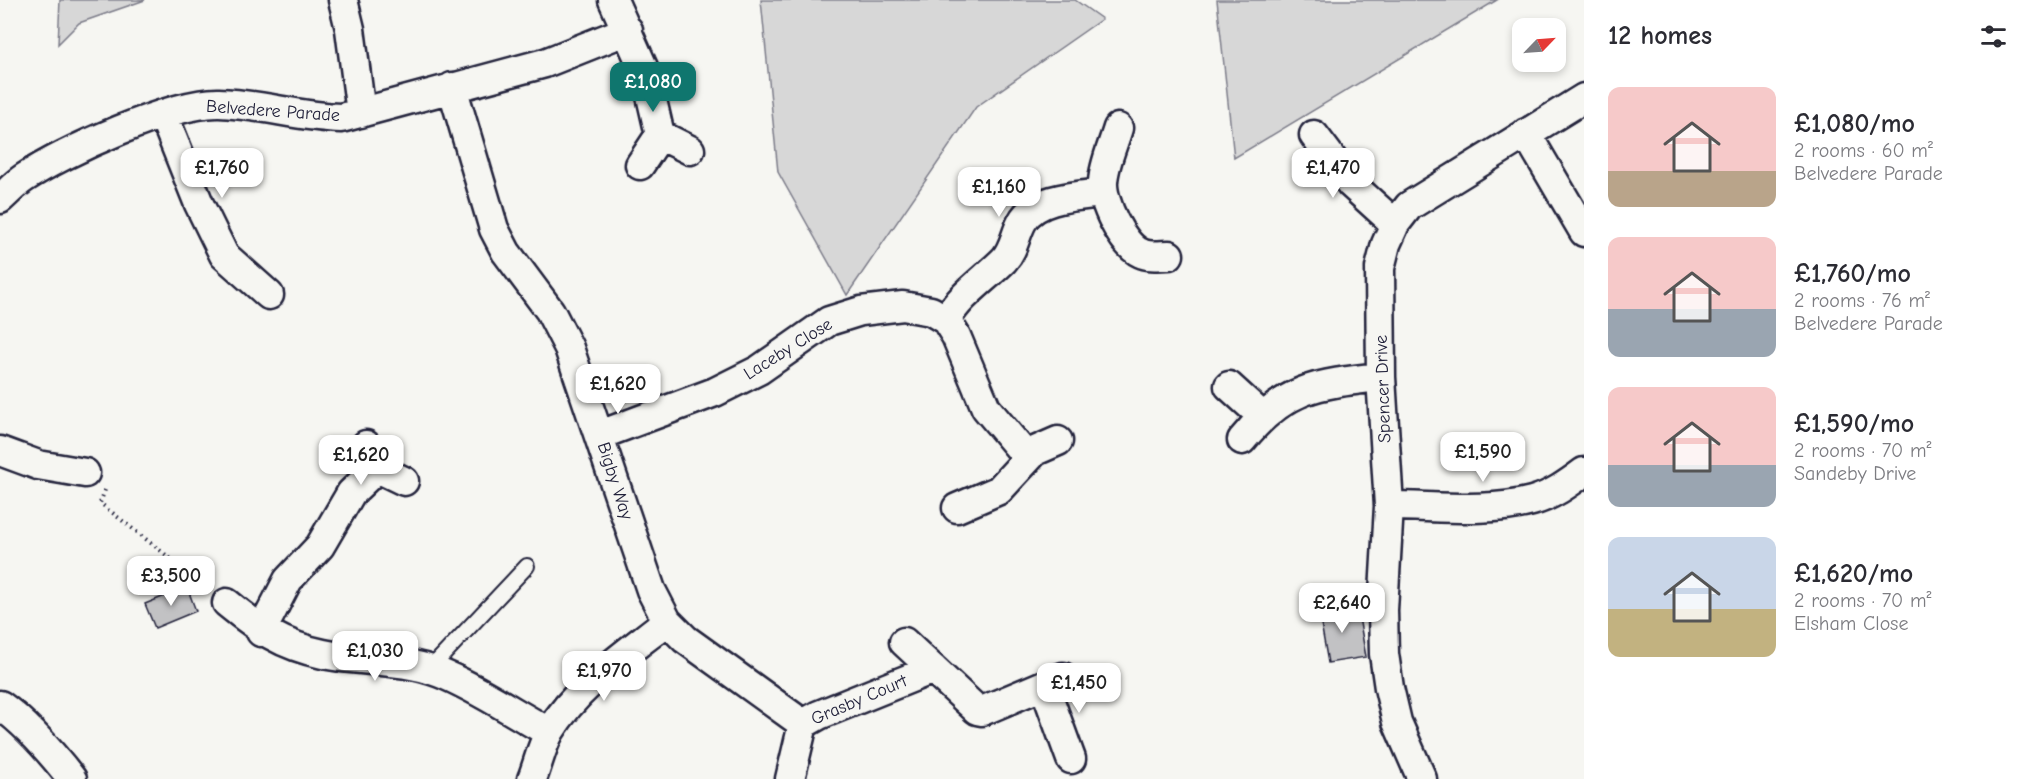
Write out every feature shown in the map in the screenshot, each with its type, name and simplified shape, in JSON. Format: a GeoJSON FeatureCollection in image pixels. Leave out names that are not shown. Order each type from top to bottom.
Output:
{"type":"FeatureCollection","features":[{"type":"Feature","properties":{"kind":"street"},"geometry":{"type":"LineString","coordinates":[[343,0],[353,48],[362,113]]}},
{"type":"Feature","properties":{"kind":"street"},"geometry":{"type":"LineString","coordinates":[[613,0],[646,74],[660,135],[640,165]]}},
{"type":"Feature","properties":{"kind":"street","name":"Belvedere Parade"},"geometry":{"type":"LineString","coordinates":[[0,199],[22,179],[52,161],[186,106],[218,103],[320,118],[341,118],[545,63],[628,30]]}},
{"type":"Feature","properties":{"kind":"street","name":"Bigby Way"},"geometry":{"type":"LineString","coordinates":[[452,87],[494,229],[506,252],[550,311],[569,348],[651,590],[667,621],[685,639],[803,724]]}},
{"type":"Feature","properties":{"kind":"street","name":"Spencer Drive"},"geometry":{"type":"LineString","coordinates":[[1422,779],[1397,722],[1384,654],[1383,610],[1389,506],[1381,377],[1380,268],[1386,244],[1395,224],[1408,206],[1584,98]]}},
{"type":"Feature","properties":{"kind":"street"},"geometry":{"type":"LineString","coordinates":[[163,114],[199,204],[224,255],[269,295]]}},
{"type":"Feature","properties":{"kind":"street"},"geometry":{"type":"LineString","coordinates":[[1118,128],[1103,178],[1103,193],[1108,209],[1134,250],[1144,255],[1168,255]]}},
{"type":"Feature","properties":{"kind":"street"},"geometry":{"type":"LineString","coordinates":[[1526,133],[1584,232]]}},
{"type":"Feature","properties":{"kind":"street"},"geometry":{"type":"LineString","coordinates":[[660,135],[690,150]]}},
{"type":"Feature","properties":{"kind":"street"},"geometry":{"type":"LineString","coordinates":[[1314,135],[1351,184],[1395,224]]}},
{"type":"Feature","properties":{"kind":"street"},"geometry":{"type":"LineString","coordinates":[[1027,457],[986,408],[956,336],[946,320],[954,304],[1005,258],[1015,243],[1022,221],[1030,213],[1064,197],[1103,193]]}},
{"type":"Feature","properties":{"kind":"street","name":"Laceby Close"},"geometry":{"type":"LineString","coordinates":[[600,435],[715,392],[759,370],[829,321],[861,310],[903,306],[932,311],[946,320]]}},
{"type":"Feature","properties":{"kind":"street"},"geometry":{"type":"LineString","coordinates":[[1242,440],[1278,402],[1302,390],[1333,382],[1381,377]]}},
{"type":"Feature","properties":{"kind":"street"},"geometry":{"type":"LineString","coordinates":[[1229,386],[1263,417]]}},
{"type":"Feature","properties":{"kind":"street"},"geometry":{"type":"LineString","coordinates":[[957,508],[999,490],[1010,481],[1027,457],[1058,441]]}},
{"type":"Feature","properties":{"kind":"street"},"geometry":{"type":"LineString","coordinates":[[0,450],[38,465],[85,473]]}},
{"type":"Feature","properties":{"kind":"street"},"geometry":{"type":"LineString","coordinates":[[261,632],[288,580],[320,546],[371,456],[404,481]]}},
{"type":"Feature","properties":{"kind":"street"},"geometry":{"type":"LineString","coordinates":[[1389,506],[1500,507],[1533,501],[1560,490],[1584,472]]}},
{"type":"Feature","properties":{"kind":"street"},"geometry":{"type":"LineString","coordinates":[[226,603],[261,632],[323,654],[405,663],[441,673],[549,732]]}},
{"type":"Feature","properties":{"kind":"street"},"geometry":{"type":"LineString","coordinates":[[532,779],[549,732],[594,678],[667,621]]}},
{"type":"Feature","properties":{"kind":"street","name":"Grasby Court"},"geometry":{"type":"LineString","coordinates":[[904,642],[977,710],[982,711],[1054,681],[1071,759]]}},
{"type":"Feature","properties":{"kind":"street","name":"Grasby Court"},"geometry":{"type":"LineString","coordinates":[[790,779],[803,724],[819,715],[933,669]]}},
{"type":"Feature","properties":{"kind":"street"},"geometry":{"type":"LineString","coordinates":[[0,705],[15,715],[52,753],[72,779]]}},
{"type":"Feature","properties":{"kind":"lane"},"geometry":{"type":"LineString","coordinates":[[429,670],[527,566]]}},
{"type":"Feature","properties":{"kind":"path"},"geometry":{"type":"LineString","coordinates":[[85,473],[108,483],[100,503],[226,603]]}},
{"type":"Feature","properties":{"kind":"shaded area"},"geometry":{"type":"Polygon","coordinates":[[[60,0],[145,0],[79,23],[58,44],[60,0]]]}},
{"type":"Feature","properties":{"kind":"shaded area"},"geometry":{"type":"Polygon","coordinates":[[[761,0],[1075,0],[1102,19],[976,107],[847,295],[778,172],[761,0]]]}},
{"type":"Feature","properties":{"kind":"shaded area"},"geometry":{"type":"Polygon","coordinates":[[[1217,0],[1497,0],[1234,158],[1217,0]]]}},
{"type":"Feature","properties":{"kind":"building"},"geometry":{"type":"Polygon","coordinates":[[[187,587],[196,611],[155,628],[145,604],[187,587]]]}},
{"type":"Feature","properties":{"kind":"building"},"geometry":{"type":"Polygon","coordinates":[[[1357,606],[1366,657],[1328,663],[1319,612],[1357,606]]]}}]}
